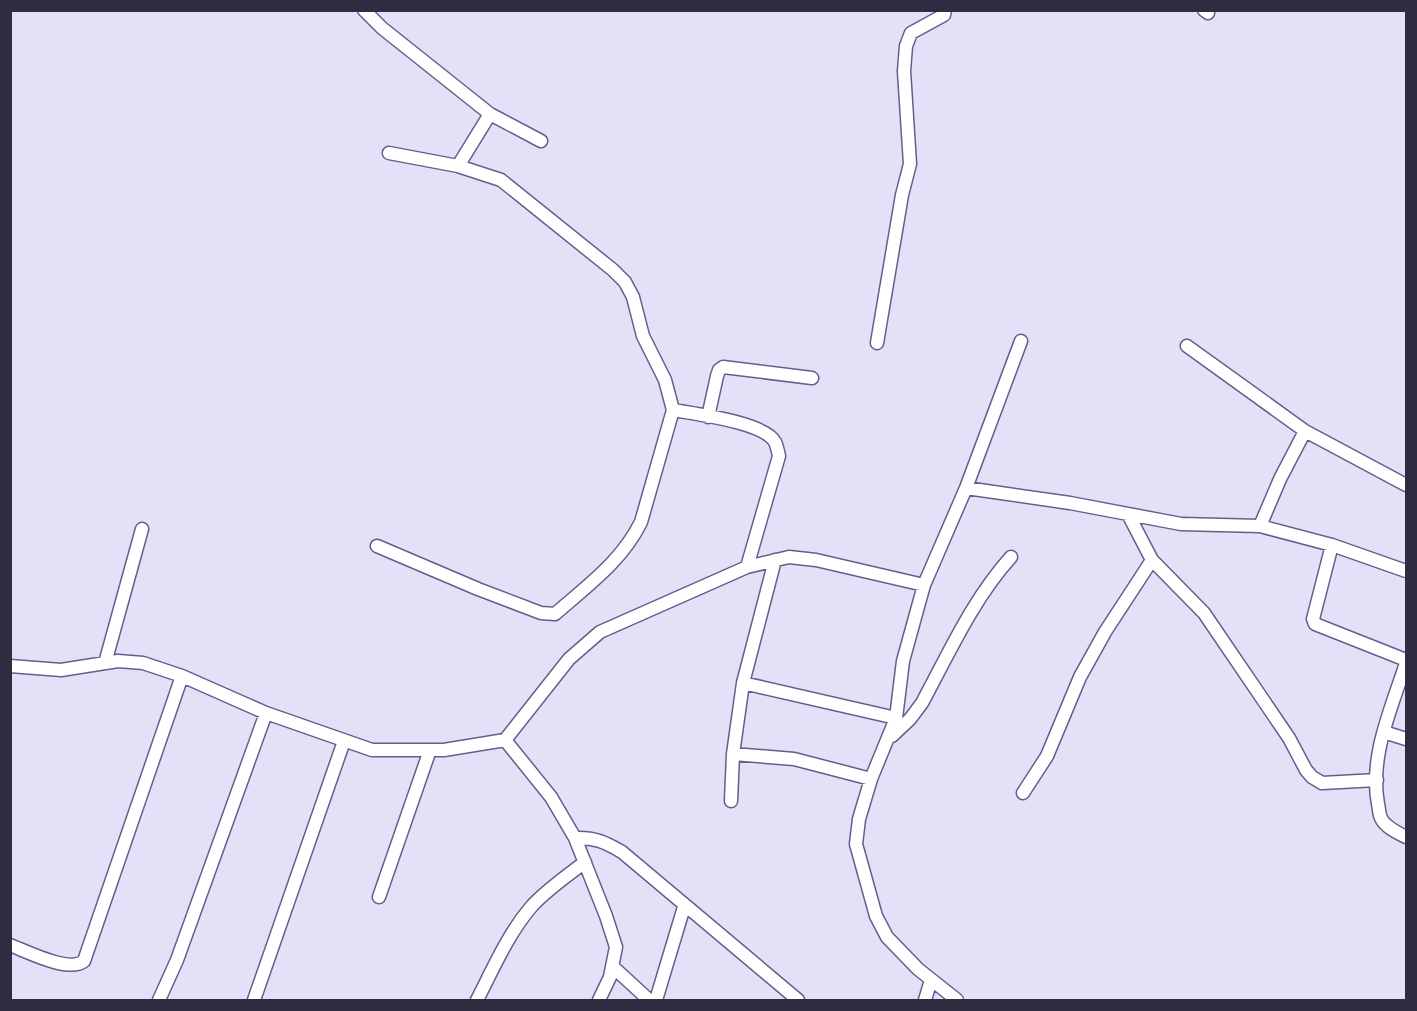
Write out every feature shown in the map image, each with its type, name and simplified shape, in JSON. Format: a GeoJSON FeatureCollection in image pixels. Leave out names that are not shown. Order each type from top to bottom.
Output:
{"type":"FeatureCollection","features":[{"type":"Feature","properties":{"kind":"street"},"geometry":{"type":"LineString","coordinates":[[364,10],[382,28],[490,114],[541,141]]}},
{"type":"Feature","properties":{"kind":"street"},"geometry":{"type":"LineString","coordinates":[[877,343],[902,195],[910,164],[904,71],[906,46],[911,33],[944,15],[945,10]]}},
{"type":"Feature","properties":{"kind":"street"},"geometry":{"type":"LineString","coordinates":[[458,166],[490,114]]}},
{"type":"Feature","properties":{"kind":"street"},"geometry":{"type":"LineString","coordinates":[[377,546],[478,589],[541,613],[555,614],[618,558],[633,540],[641,522],[673,410],[665,380],[643,336],[633,297],[625,282],[613,270],[501,180],[458,166],[389,153]]}},
{"type":"Feature","properties":{"kind":"street"},"geometry":{"type":"LineString","coordinates":[[957,1000],[931,980],[887,937],[876,916],[862,873],[856,844],[859,819],[871,778],[896,718],[903,661],[924,585],[966,488],[1021,341]]}},
{"type":"Feature","properties":{"kind":"street"},"geometry":{"type":"LineString","coordinates":[[1187,346],[1305,431],[1407,485]]}},
{"type":"Feature","properties":{"kind":"street"},"geometry":{"type":"LineString","coordinates":[[708,417],[717,376],[723,367],[812,378]]}},
{"type":"Feature","properties":{"kind":"street"},"geometry":{"type":"LineString","coordinates":[[673,410],[747,424],[775,441],[779,456],[747,567]]}},
{"type":"Feature","properties":{"kind":"street"},"geometry":{"type":"LineString","coordinates":[[1260,526],[1280,479],[1305,431]]}},
{"type":"Feature","properties":{"kind":"street"},"geometry":{"type":"LineString","coordinates":[[966,488],[1013,494],[1181,524],[1260,526],[1332,545],[1407,571]]}},
{"type":"Feature","properties":{"kind":"street"},"geometry":{"type":"LineString","coordinates":[[1128,514],[1152,560],[1204,613],[1312,777],[1322,783],[1377,780]]}},
{"type":"Feature","properties":{"kind":"street"},"geometry":{"type":"LineString","coordinates":[[105,663],[142,529]]}},
{"type":"Feature","properties":{"kind":"street"},"geometry":{"type":"LineString","coordinates":[[1332,545],[1313,619],[1315,624],[1407,661],[1383,732],[1377,767],[1380,818],[1391,828],[1407,837]]}},
{"type":"Feature","properties":{"kind":"street"},"geometry":{"type":"LineString","coordinates":[[10,666],[61,670],[105,663],[143,663],[182,676],[266,713],[372,750],[444,750],[505,740],[569,659],[600,632],[747,567],[789,557],[816,560],[924,585]]}},
{"type":"Feature","properties":{"kind":"street"},"geometry":{"type":"LineString","coordinates":[[886,741],[910,719],[922,703],[981,597],[995,575],[1011,557]]}},
{"type":"Feature","properties":{"kind":"street"},"geometry":{"type":"LineString","coordinates":[[731,801],[733,754],[743,682],[775,560]]}},
{"type":"Feature","properties":{"kind":"street"},"geometry":{"type":"LineString","coordinates":[[1023,793],[1047,756],[1080,677],[1105,632],[1152,560]]}},
{"type":"Feature","properties":{"kind":"street"},"geometry":{"type":"LineString","coordinates":[[10,945],[65,965],[79,966],[84,962],[182,676]]}},
{"type":"Feature","properties":{"kind":"street"},"geometry":{"type":"LineString","coordinates":[[743,682],[896,718]]}},
{"type":"Feature","properties":{"kind":"street"},"geometry":{"type":"LineString","coordinates":[[159,1000],[177,960],[266,713]]}},
{"type":"Feature","properties":{"kind":"street"},"geometry":{"type":"LineString","coordinates":[[1383,732],[1407,739]]}},
{"type":"Feature","properties":{"kind":"street"},"geometry":{"type":"LineString","coordinates":[[505,740],[551,797],[575,838],[606,916],[615,947],[610,978],[599,1000]]}},
{"type":"Feature","properties":{"kind":"street"},"geometry":{"type":"LineString","coordinates":[[254,1000],[344,741]]}},
{"type":"Feature","properties":{"kind":"street"},"geometry":{"type":"LineString","coordinates":[[379,897],[430,750]]}},
{"type":"Feature","properties":{"kind":"street"},"geometry":{"type":"LineString","coordinates":[[733,754],[794,759],[871,778]]}},
{"type":"Feature","properties":{"kind":"street"},"geometry":{"type":"LineString","coordinates":[[575,838],[592,837],[613,847],[798,1000]]}},
{"type":"Feature","properties":{"kind":"street"},"geometry":{"type":"LineString","coordinates":[[477,1000],[508,940],[531,908],[547,892],[585,862]]}},
{"type":"Feature","properties":{"kind":"street"},"geometry":{"type":"LineString","coordinates":[[656,1000],[684,907]]}},
{"type":"Feature","properties":{"kind":"street"},"geometry":{"type":"LineString","coordinates":[[612,966],[649,1000]]}},
{"type":"Feature","properties":{"kind":"street"},"geometry":{"type":"LineString","coordinates":[[925,1000],[931,980]]}},
{"type":"Feature","properties":{"kind":"street"},"geometry":{"type":"LineString","coordinates":[[778,1000],[784,989]]}}]}
